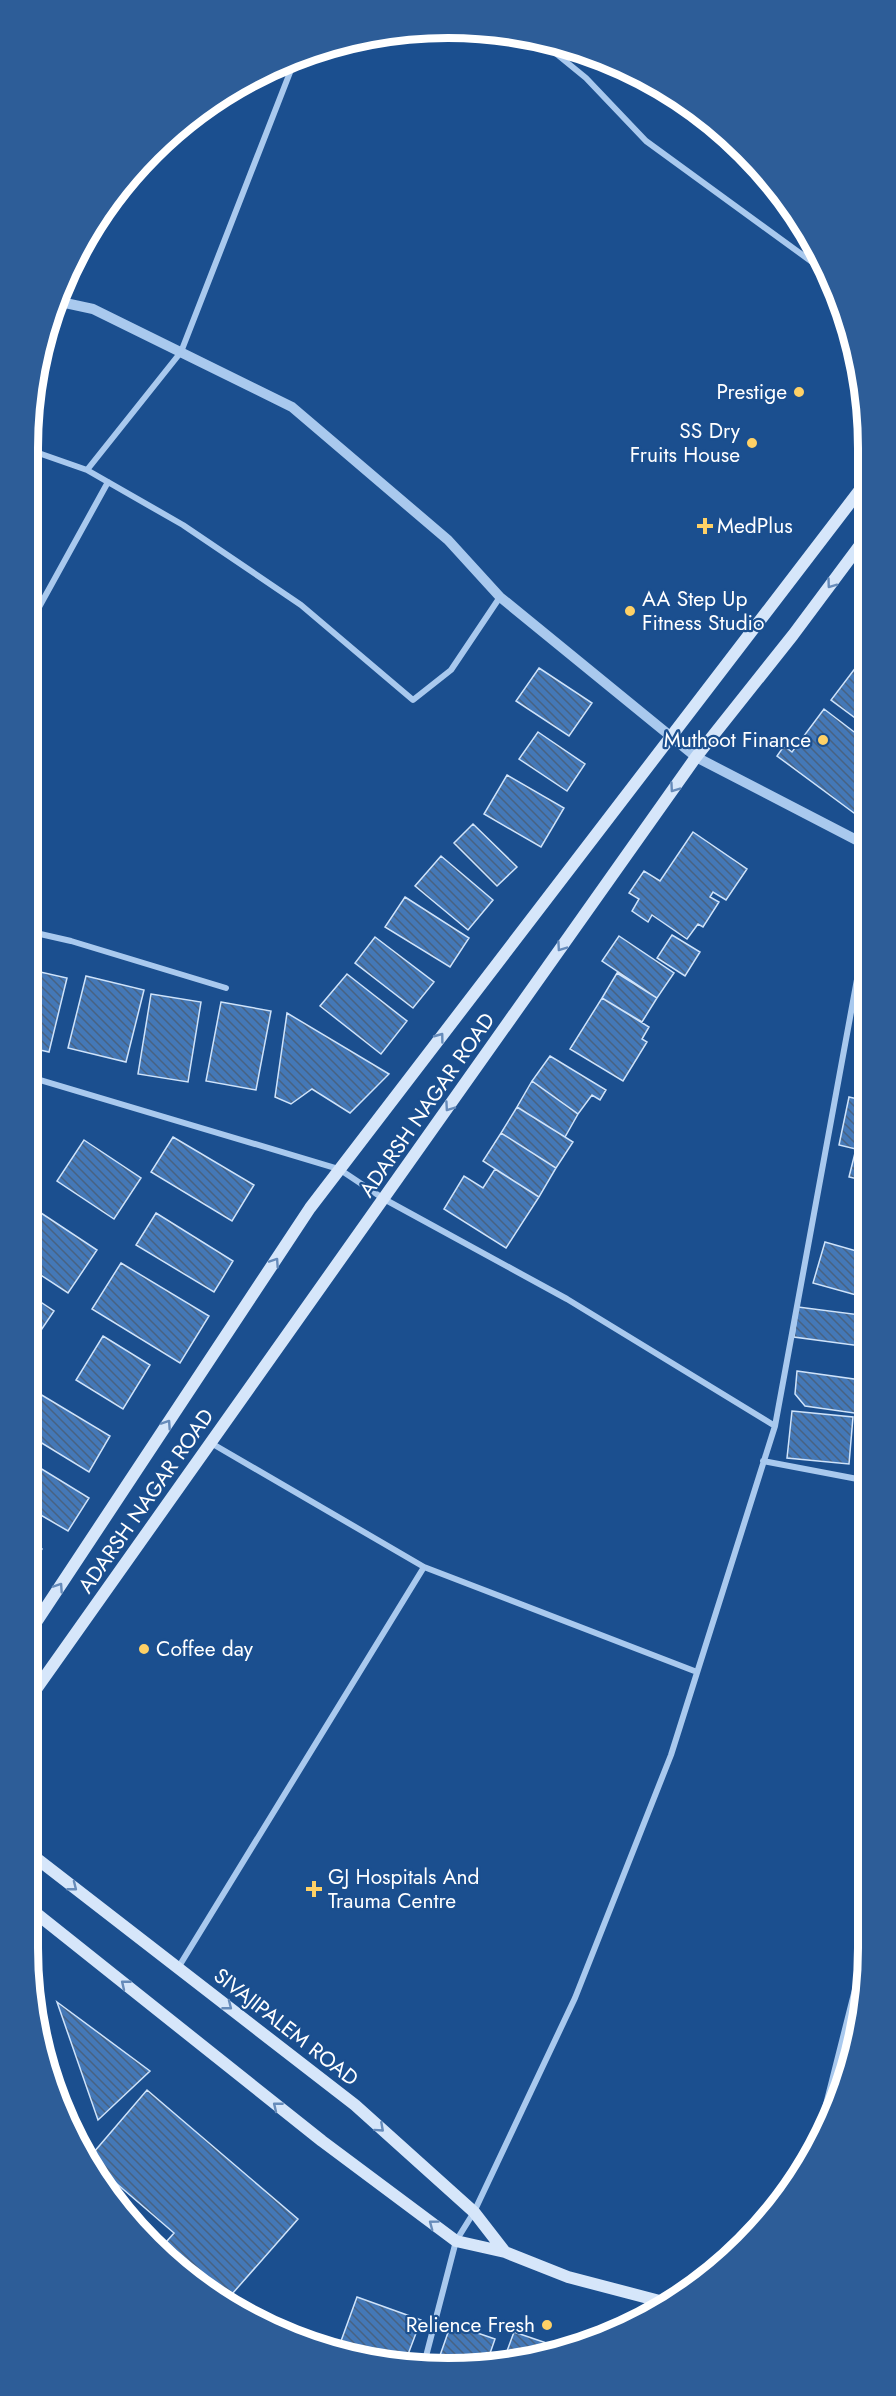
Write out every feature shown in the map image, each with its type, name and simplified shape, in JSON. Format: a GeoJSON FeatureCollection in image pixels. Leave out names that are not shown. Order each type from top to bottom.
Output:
{"type":"FeatureCollection","features":[{"type":"Feature","properties":{"kind":"main road","name":"ADARSH NAGAR ROAD"},"geometry":{"type":"LineString","coordinates":[[38,1619],[310,1208],[858,492]]}},
{"type":"Feature","properties":{"kind":"main road","name":"ADARSH NAGAR ROAD"},"geometry":{"type":"LineString","coordinates":[[38,1687],[696,757],[793,635],[858,548]]}},
{"type":"Feature","properties":{"kind":"main road","name":"SIVAJIPALEM ROAD"},"geometry":{"type":"LineString","coordinates":[[38,1860],[355,2105],[474,2212],[505,2252]]}},
{"type":"Feature","properties":{"kind":"main road"},"geometry":{"type":"LineString","coordinates":[[38,1915],[322,2141],[456,2241],[505,2252],[568,2277],[658,2301]]}},
{"type":"Feature","properties":{"kind":"street"},"geometry":{"type":"LineString","coordinates":[[553,51],[586,78],[646,141],[815,264]]}},
{"type":"Feature","properties":{"kind":"street"},"geometry":{"type":"LineString","coordinates":[[87,470],[181,352],[291,69]]}},
{"type":"Feature","properties":{"kind":"street"},"geometry":{"type":"LineString","coordinates":[[64,303],[93,309],[292,407],[448,540],[501,597],[696,757],[858,841]]}},
{"type":"Feature","properties":{"kind":"street"},"geometry":{"type":"LineString","coordinates":[[38,453],[87,470],[183,525],[301,605],[414,700],[451,670],[501,597]]}},
{"type":"Feature","properties":{"kind":"street"},"geometry":{"type":"LineString","coordinates":[[38,609],[108,482]]}},
{"type":"Feature","properties":{"kind":"street"},"geometry":{"type":"LineString","coordinates":[[38,934],[71,941],[226,988]]}},
{"type":"Feature","properties":{"kind":"street"},"geometry":{"type":"LineString","coordinates":[[426,2358],[456,2241],[474,2212],[575,1998],[671,1755],[775,1426],[858,974]]}},
{"type":"Feature","properties":{"kind":"street"},"geometry":{"type":"LineString","coordinates":[[38,1080],[339,1169],[384,1199],[567,1299],[775,1426]]}},
{"type":"Feature","properties":{"kind":"street"},"geometry":{"type":"LineString","coordinates":[[211,1443],[424,1567],[697,1672]]}},
{"type":"Feature","properties":{"kind":"street"},"geometry":{"type":"LineString","coordinates":[[763,1461],[858,1479]]}},
{"type":"Feature","properties":{"kind":"street"},"geometry":{"type":"LineString","coordinates":[[178,1968],[424,1567]]}},
{"type":"Feature","properties":{"kind":"street"},"geometry":{"type":"LineString","coordinates":[[824,2111],[857,1980]]}},
{"type":"Feature","properties":{"kind":"building"},"geometry":{"type":"Polygon","coordinates":[[[858,665],[858,720],[831,700],[858,665]]]}},
{"type":"Feature","properties":{"kind":"building"},"geometry":{"type":"Polygon","coordinates":[[[539,668],[592,703],[569,736],[516,701],[539,668]]]}},
{"type":"Feature","properties":{"kind":"building"},"geometry":{"type":"Polygon","coordinates":[[[824,709],[858,735],[858,808],[854,813],[777,756],[784,746],[792,752],[824,709]]]}},
{"type":"Feature","properties":{"kind":"building"},"geometry":{"type":"Polygon","coordinates":[[[538,732],[585,764],[567,791],[519,759],[538,732]]]}},
{"type":"Feature","properties":{"kind":"building"},"geometry":{"type":"Polygon","coordinates":[[[507,775],[564,808],[541,847],[484,814],[507,775]]]}},
{"type":"Feature","properties":{"kind":"building"},"geometry":{"type":"Polygon","coordinates":[[[473,824],[517,867],[497,886],[454,843],[473,824]]]}},
{"type":"Feature","properties":{"kind":"building"},"geometry":{"type":"Polygon","coordinates":[[[693,832],[747,869],[726,900],[713,892],[710,897],[719,902],[703,927],[698,924],[687,939],[652,915],[648,922],[632,911],[639,899],[629,893],[644,871],[660,881],[693,832]]]}},
{"type":"Feature","properties":{"kind":"building"},"geometry":{"type":"Polygon","coordinates":[[[441,856],[493,900],[468,930],[415,886],[441,856]]]}},
{"type":"Feature","properties":{"kind":"building"},"geometry":{"type":"Polygon","coordinates":[[[405,897],[469,938],[450,967],[385,927],[405,897]]]}},
{"type":"Feature","properties":{"kind":"building"},"geometry":{"type":"Polygon","coordinates":[[[672,935],[700,952],[685,976],[657,958],[672,935]]]}},
{"type":"Feature","properties":{"kind":"building"},"geometry":{"type":"Polygon","coordinates":[[[619,936],[674,973],[657,998],[602,961],[619,936]]]}},
{"type":"Feature","properties":{"kind":"building"},"geometry":{"type":"Polygon","coordinates":[[[375,937],[434,982],[413,1008],[355,963],[375,937]]]}},
{"type":"Feature","properties":{"kind":"building"},"geometry":{"type":"Polygon","coordinates":[[[38,971],[67,978],[49,1052],[38,1050],[38,971]]]}},
{"type":"Feature","properties":{"kind":"building"},"geometry":{"type":"Polygon","coordinates":[[[617,973],[657,998],[642,1022],[602,998],[617,973]]]}},
{"type":"Feature","properties":{"kind":"building"},"geometry":{"type":"Polygon","coordinates":[[[347,974],[407,1021],[381,1054],[320,1006],[347,974]]]}},
{"type":"Feature","properties":{"kind":"building"},"geometry":{"type":"Polygon","coordinates":[[[86,976],[144,990],[126,1062],[68,1048],[86,976]]]}},
{"type":"Feature","properties":{"kind":"building"},"geometry":{"type":"Polygon","coordinates":[[[151,994],[201,1002],[188,1082],[138,1074],[151,994]]]}},
{"type":"Feature","properties":{"kind":"building"},"geometry":{"type":"Polygon","coordinates":[[[602,998],[649,1027],[642,1039],[647,1042],[623,1081],[570,1049],[602,998]]]}},
{"type":"Feature","properties":{"kind":"building"},"geometry":{"type":"Polygon","coordinates":[[[221,1002],[271,1011],[256,1090],[206,1081],[221,1002]]]}},
{"type":"Feature","properties":{"kind":"building"},"geometry":{"type":"Polygon","coordinates":[[[287,1013],[389,1074],[350,1113],[312,1089],[291,1104],[275,1097],[287,1013]]]}},
{"type":"Feature","properties":{"kind":"building"},"geometry":{"type":"Polygon","coordinates":[[[550,1056],[606,1090],[600,1100],[592,1095],[578,1114],[532,1081],[550,1056]]]}},
{"type":"Feature","properties":{"kind":"building"},"geometry":{"type":"Polygon","coordinates":[[[532,1081],[578,1114],[565,1137],[517,1107],[532,1081]]]}},
{"type":"Feature","properties":{"kind":"building"},"geometry":{"type":"Polygon","coordinates":[[[849,1097],[858,1099],[858,1179],[849,1177],[856,1149],[839,1145],[849,1097]]]}},
{"type":"Feature","properties":{"kind":"building"},"geometry":{"type":"Polygon","coordinates":[[[517,1107],[573,1142],[556,1168],[501,1133],[517,1107]]]}},
{"type":"Feature","properties":{"kind":"building"},"geometry":{"type":"Polygon","coordinates":[[[501,1133],[556,1168],[539,1197],[483,1161],[501,1133]]]}},
{"type":"Feature","properties":{"kind":"building"},"geometry":{"type":"Polygon","coordinates":[[[173,1137],[254,1185],[232,1221],[151,1172],[173,1137]]]}},
{"type":"Feature","properties":{"kind":"building"},"geometry":{"type":"Polygon","coordinates":[[[84,1140],[141,1178],[114,1219],[57,1181],[84,1140]]]}},
{"type":"Feature","properties":{"kind":"building"},"geometry":{"type":"Polygon","coordinates":[[[495,1169],[539,1197],[506,1248],[444,1209],[464,1176],[483,1188],[495,1169]]]}},
{"type":"Feature","properties":{"kind":"building"},"geometry":{"type":"Polygon","coordinates":[[[38,1211],[97,1250],[68,1293],[38,1273],[38,1211]]]}},
{"type":"Feature","properties":{"kind":"building"},"geometry":{"type":"Polygon","coordinates":[[[156,1213],[233,1261],[214,1292],[136,1245],[156,1213]]]}},
{"type":"Feature","properties":{"kind":"building"},"geometry":{"type":"Polygon","coordinates":[[[825,1242],[858,1251],[858,1296],[813,1283],[825,1242]]]}},
{"type":"Feature","properties":{"kind":"building"},"geometry":{"type":"Polygon","coordinates":[[[121,1263],[209,1316],[180,1363],[92,1309],[121,1263]]]}},
{"type":"Feature","properties":{"kind":"building"},"geometry":{"type":"Polygon","coordinates":[[[38,1300],[54,1311],[38,1335],[38,1300]]]}},
{"type":"Feature","properties":{"kind":"building"},"geometry":{"type":"Polygon","coordinates":[[[798,1307],[858,1315],[858,1346],[794,1337],[798,1307]]]}},
{"type":"Feature","properties":{"kind":"building"},"geometry":{"type":"Polygon","coordinates":[[[103,1336],[150,1365],[123,1409],[76,1380],[103,1336]]]}},
{"type":"Feature","properties":{"kind":"building"},"geometry":{"type":"Polygon","coordinates":[[[797,1371],[858,1380],[858,1414],[805,1406],[795,1394],[797,1371]]]}},
{"type":"Feature","properties":{"kind":"building"},"geometry":{"type":"Polygon","coordinates":[[[40,1394],[110,1436],[89,1472],[38,1441],[38,1397],[40,1394]]]}},
{"type":"Feature","properties":{"kind":"building"},"geometry":{"type":"Polygon","coordinates":[[[792,1411],[853,1417],[849,1464],[787,1458],[792,1411]]]}},
{"type":"Feature","properties":{"kind":"building"},"geometry":{"type":"Polygon","coordinates":[[[38,1467],[89,1498],[68,1531],[38,1513],[38,1467]]]}},
{"type":"Feature","properties":{"kind":"building"},"geometry":{"type":"Polygon","coordinates":[[[57,2002],[150,2071],[98,2120],[57,2002]]]}},
{"type":"Feature","properties":{"kind":"building"},"geometry":{"type":"Polygon","coordinates":[[[147,2090],[298,2219],[230,2296],[198,2274],[164,2244],[174,2233],[106,2175],[92,2154],[147,2090]]]}},
{"type":"Feature","properties":{"kind":"building"},"geometry":{"type":"Polygon","coordinates":[[[357,2297],[421,2320],[407,2356],[340,2344],[357,2297]]]}},
{"type":"Feature","properties":{"kind":"building"},"geometry":{"type":"Polygon","coordinates":[[[451,2324],[495,2339],[489,2356],[439,2358],[451,2324]]]}},
{"type":"Feature","properties":{"kind":"building"},"geometry":{"type":"Polygon","coordinates":[[[514,2332],[553,2345],[528,2351],[506,2354],[514,2332]]]}},
{"type":"Feature","properties":{"kind":"place","name":"Prestige"},"geometry":{"type":"Point","coordinates":[799,392]}},
{"type":"Feature","properties":{"kind":"place","name":"SS Dry Fruits House"},"geometry":{"type":"Point","coordinates":[752,443]}},
{"type":"Feature","properties":{"kind":"place","name":"MedPlus"},"geometry":{"type":"Point","coordinates":[705,526]}},
{"type":"Feature","properties":{"kind":"place","name":"AA Step Up Fitness Studio"},"geometry":{"type":"Point","coordinates":[630,611]}},
{"type":"Feature","properties":{"kind":"place","name":"Muthoot Finance"},"geometry":{"type":"Point","coordinates":[823,740]}},
{"type":"Feature","properties":{"kind":"place","name":"Coffee day"},"geometry":{"type":"Point","coordinates":[144,1649]}},
{"type":"Feature","properties":{"kind":"place","name":"GJ Hospitals And Trauma Centre"},"geometry":{"type":"Point","coordinates":[314,1889]}},
{"type":"Feature","properties":{"kind":"place","name":"Relience Fresh"},"geometry":{"type":"Point","coordinates":[547,2325]}}]}
